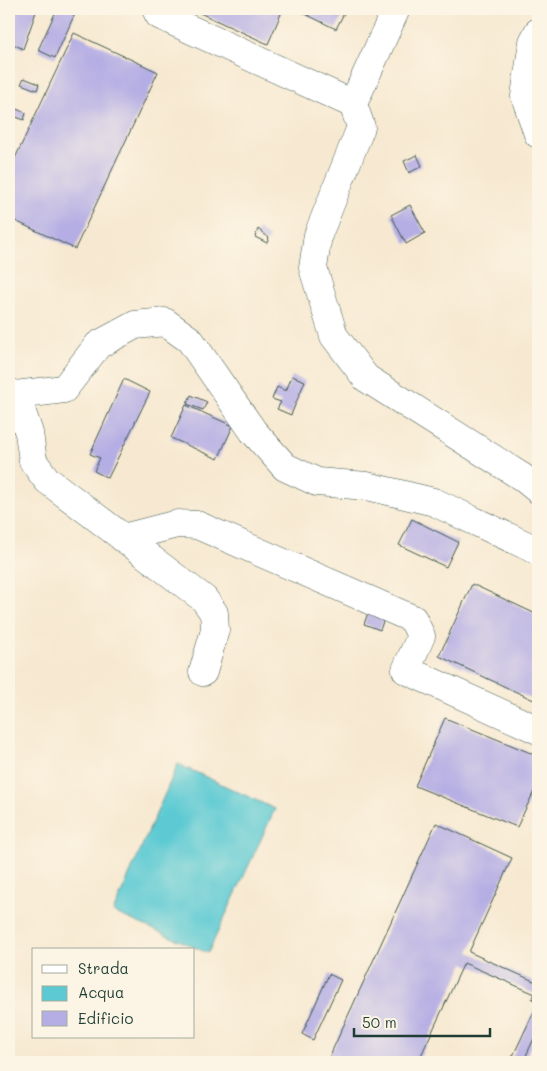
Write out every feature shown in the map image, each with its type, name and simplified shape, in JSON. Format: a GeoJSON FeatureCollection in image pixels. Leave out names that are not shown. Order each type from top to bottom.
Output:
{"type":"FeatureCollection","features":[{"type":"Feature","properties":{"kind":"lane"},"geometry":{"type":"LineString","coordinates":[[156,9],[159,16],[353,104]]}},
{"type":"Feature","properties":{"kind":"lane"},"geometry":{"type":"LineString","coordinates":[[396,9],[353,104],[361,127],[318,235],[313,268],[334,336],[366,378],[522,477],[538,490]]}},
{"type":"Feature","properties":{"kind":"lane"},"geometry":{"type":"LineString","coordinates":[[538,32],[533,42],[525,96],[538,134]]}},
{"type":"Feature","properties":{"kind":"lane"},"geometry":{"type":"LineString","coordinates":[[203,672],[215,630],[214,613],[204,599],[47,480],[33,461],[29,433],[12,394],[64,389],[98,345],[135,324],[165,322],[190,340],[253,432],[285,467],[316,482],[367,486],[434,502],[538,551]]}},
{"type":"Feature","properties":{"kind":"lane"},"geometry":{"type":"LineString","coordinates":[[123,538],[177,524],[197,526],[413,619],[421,636],[406,670],[538,730]]}},
{"type":"Feature","properties":{"kind":"water"},"geometry":{"type":"Polygon","coordinates":[[[178,764],[275,809],[208,953],[113,912],[178,764]]]}},
{"type":"Feature","properties":{"kind":"building"},"geometry":{"type":"Polygon","coordinates":[[[9,9],[37,9],[23,49],[9,42],[9,9]]]}},
{"type":"Feature","properties":{"kind":"building"},"geometry":{"type":"Polygon","coordinates":[[[57,9],[77,9],[55,58],[38,50],[57,9]]]}},
{"type":"Feature","properties":{"kind":"building"},"geometry":{"type":"Polygon","coordinates":[[[191,9],[283,9],[268,44],[191,9]]]}},
{"type":"Feature","properties":{"kind":"building"},"geometry":{"type":"Polygon","coordinates":[[[295,9],[346,9],[336,29],[295,9]]]}},
{"type":"Feature","properties":{"kind":"building"},"geometry":{"type":"Polygon","coordinates":[[[74,33],[158,72],[75,249],[9,218],[9,171],[74,33]]]}},
{"type":"Feature","properties":{"kind":"building"},"geometry":{"type":"Polygon","coordinates":[[[24,78],[39,84],[37,90],[21,84],[24,78]]]}},
{"type":"Feature","properties":{"kind":"building"},"geometry":{"type":"Polygon","coordinates":[[[14,108],[26,113],[24,120],[11,115],[14,108]]]}},
{"type":"Feature","properties":{"kind":"building"},"geometry":{"type":"Polygon","coordinates":[[[417,155],[422,166],[409,173],[404,161],[417,155]]]}},
{"type":"Feature","properties":{"kind":"building"},"geometry":{"type":"Polygon","coordinates":[[[410,205],[425,233],[406,244],[391,215],[410,205]]]}},
{"type":"Feature","properties":{"kind":"building"},"geometry":{"type":"Polygon","coordinates":[[[258,229],[269,238],[267,243],[255,237],[258,229]]]}},
{"type":"Feature","properties":{"kind":"building"},"geometry":{"type":"Polygon","coordinates":[[[292,376],[305,381],[291,415],[277,409],[281,402],[272,399],[277,387],[286,391],[292,376]]]}},
{"type":"Feature","properties":{"kind":"building"},"geometry":{"type":"Polygon","coordinates":[[[124,379],[150,392],[108,478],[94,471],[100,458],[90,454],[124,379]]]}},
{"type":"Feature","properties":{"kind":"building"},"geometry":{"type":"Polygon","coordinates":[[[191,395],[207,402],[203,410],[187,404],[191,395]]]}},
{"type":"Feature","properties":{"kind":"building"},"geometry":{"type":"Polygon","coordinates":[[[186,405],[233,426],[218,459],[171,438],[186,405]]]}},
{"type":"Feature","properties":{"kind":"building"},"geometry":{"type":"Polygon","coordinates":[[[412,519],[458,542],[446,567],[399,545],[412,519]]]}},
{"type":"Feature","properties":{"kind":"building"},"geometry":{"type":"Polygon","coordinates":[[[472,584],[538,615],[538,702],[439,656],[472,584]]]}},
{"type":"Feature","properties":{"kind":"building"},"geometry":{"type":"Polygon","coordinates":[[[369,610],[385,616],[380,630],[364,624],[369,610]]]}},
{"type":"Feature","properties":{"kind":"building"},"geometry":{"type":"Polygon","coordinates":[[[445,718],[538,756],[538,783],[517,827],[415,786],[445,718]]]}},
{"type":"Feature","properties":{"kind":"building"},"geometry":{"type":"Polygon","coordinates":[[[436,823],[512,858],[469,952],[538,983],[538,1002],[532,999],[535,994],[464,963],[418,1062],[327,1062],[436,823]]]}},
{"type":"Feature","properties":{"kind":"building"},"geometry":{"type":"Polygon","coordinates":[[[329,974],[341,980],[313,1040],[302,1034],[329,974]]]}},
{"type":"Feature","properties":{"kind":"building"},"geometry":{"type":"Polygon","coordinates":[[[538,1003],[538,1030],[523,1062],[521,1062],[512,1058],[538,1003]]]}}]}
